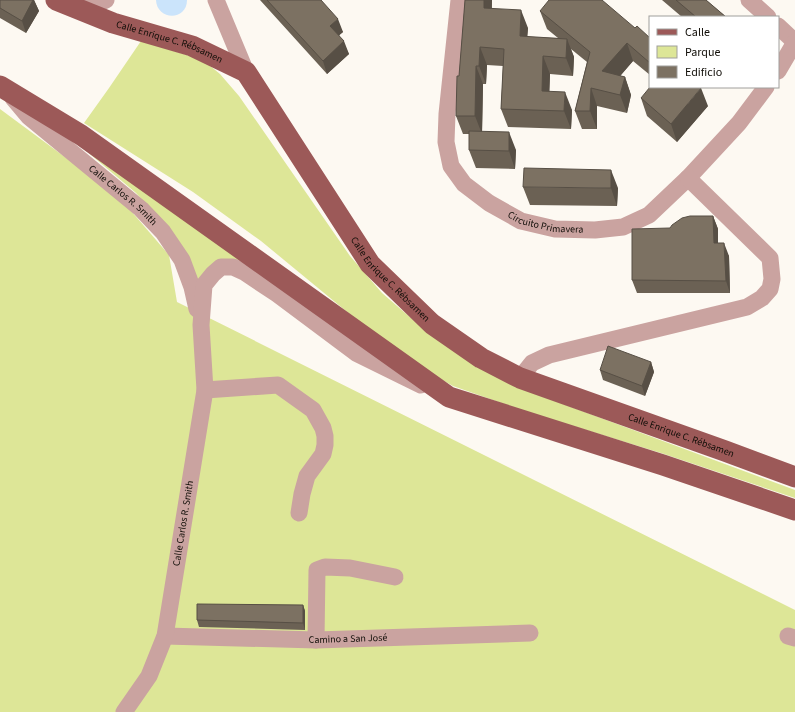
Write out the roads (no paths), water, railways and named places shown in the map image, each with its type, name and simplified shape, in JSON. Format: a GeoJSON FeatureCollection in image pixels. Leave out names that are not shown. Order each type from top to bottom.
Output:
{"type":"FeatureCollection","features":[{"type":"Feature","properties":{"kind":"main road","name":"Calle Enrique C. Rébsamen"},"geometry":{"type":"LineString","coordinates":[[60,2],[113,23],[192,46],[246,72],[370,264],[432,324],[481,358],[520,378],[795,477]]}},
{"type":"Feature","properties":{"kind":"main road"},"geometry":{"type":"LineString","coordinates":[[4,89],[81,135],[449,397],[663,465],[795,510]]}},
{"type":"Feature","properties":{"kind":"street"},"geometry":{"type":"LineString","coordinates":[[60,2],[97,4],[106,0]]}},
{"type":"Feature","properties":{"kind":"street"},"geometry":{"type":"LineString","coordinates":[[216,0],[246,72]]}},
{"type":"Feature","properties":{"kind":"street","name":"Circuito Primavera"},"geometry":{"type":"LineString","coordinates":[[459,0],[450,78],[446,142],[451,166],[464,184],[488,203],[521,221],[555,229],[595,230],[624,227],[649,215],[688,178],[740,123],[765,88]]}},
{"type":"Feature","properties":{"kind":"street"},"geometry":{"type":"LineString","coordinates":[[749,0],[767,16]]}},
{"type":"Feature","properties":{"kind":"street"},"geometry":{"type":"LineString","coordinates":[[779,27],[795,42],[779,69]]}},
{"type":"Feature","properties":{"kind":"street","name":"Calle Carlos R. Smith"},"geometry":{"type":"LineString","coordinates":[[4,89],[29,117],[141,209],[163,232],[182,260],[192,287],[201,325]]}},
{"type":"Feature","properties":{"kind":"street"},"geometry":{"type":"LineString","coordinates":[[520,378],[532,363],[549,355],[747,307],[762,298],[770,289],[772,279],[770,258],[688,178]]}},
{"type":"Feature","properties":{"kind":"street","name":"Calle Carlos R. Smith"},"geometry":{"type":"LineString","coordinates":[[124,712],[150,676],[165,636],[205,390],[201,325],[204,285],[213,274],[221,267],[233,267],[244,272],[277,294],[356,353],[449,397]]}},
{"type":"Feature","properties":{"kind":"street"},"geometry":{"type":"LineString","coordinates":[[205,390],[278,385],[313,410],[323,428],[325,445],[323,454],[307,476],[299,513]]}},
{"type":"Feature","properties":{"kind":"street"},"geometry":{"type":"LineString","coordinates":[[316,640],[317,570],[325,567],[350,568],[395,577]]}},
{"type":"Feature","properties":{"kind":"street","name":"Camino a San José"},"geometry":{"type":"LineString","coordinates":[[165,636],[316,640],[530,633]]}},
{"type":"Feature","properties":{"kind":"water"},"geometry":{"type":"Polygon","coordinates":[[[156,0],[187,0],[186,7],[182,12],[172,16],[161,12],[156,0]]]}}]}
